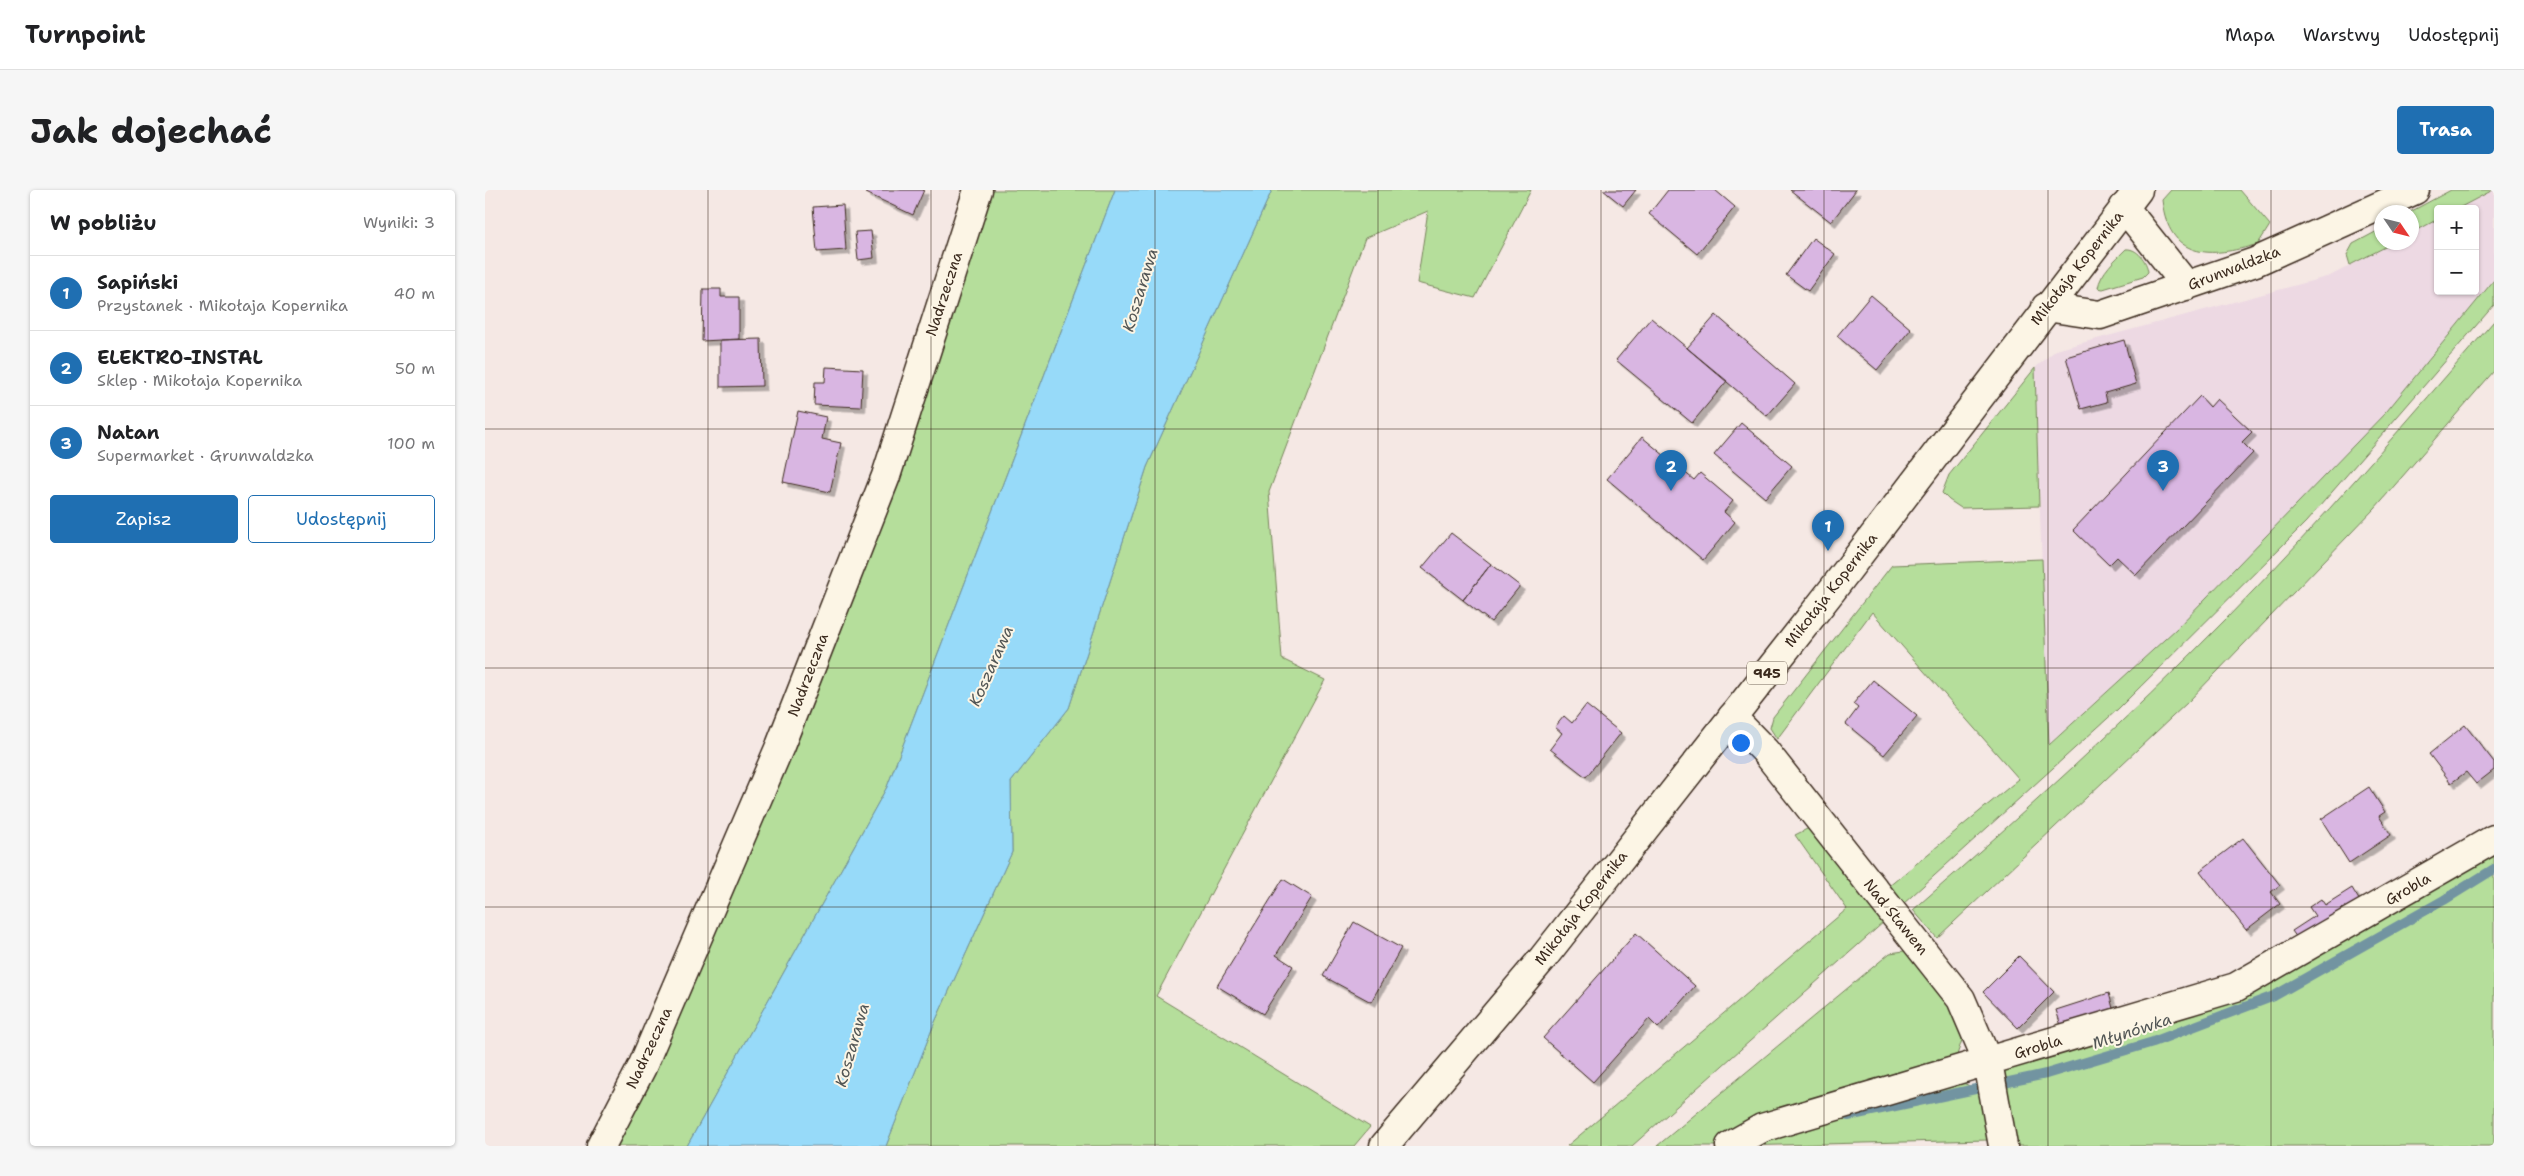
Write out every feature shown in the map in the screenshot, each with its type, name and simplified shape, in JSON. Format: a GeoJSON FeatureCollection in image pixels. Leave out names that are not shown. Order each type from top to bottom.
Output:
{"type":"FeatureCollection","features":[{"type":"Feature","properties":{"kind":"street","name":"Nadrzeczna"},"geometry":{"type":"LineString","coordinates":[[601,1146],[642,1067],[784,738],[886,476],[978,190]]}},
{"type":"Feature","properties":{"kind":"street","name":"Grunwaldzka"},"geometry":{"type":"LineString","coordinates":[[2046,307],[2100,315],[2255,262],[2415,190]]}},
{"type":"Feature","properties":{"kind":"street"},"geometry":{"type":"LineString","coordinates":[[2131,198],[2187,286]]}},
{"type":"Feature","properties":{"kind":"street","name":"Mikołaja Kopernika"},"geometry":{"type":"LineString","coordinates":[[1384,1146],[1543,958],[1833,589],[2046,307],[2131,198]]}},
{"type":"Feature","properties":{"kind":"street","name":"Nad Stawem"},"geometry":{"type":"LineString","coordinates":[[1732,717],[1765,752],[1961,999],[1988,1062],[2003,1146]]}},
{"type":"Feature","properties":{"kind":"street","name":"Grobla"},"geometry":{"type":"LineString","coordinates":[[1730,1146],[1762,1128],[2236,987],[2494,840]]}},
{"type":"Feature","properties":{"kind":"shaded area"},"geometry":{"type":"Polygon","coordinates":[[[2494,190],[2494,280],[2387,411],[2176,629],[2048,745],[2035,368],[2056,350],[2330,276],[2380,250],[2419,250],[2419,229],[2434,221],[2434,295],[2479,295],[2479,205],[2465,205],[2494,190]]]}},
{"type":"Feature","properties":{"kind":"green space"},"geometry":{"type":"Polygon","coordinates":[[[990,190],[1115,190],[887,787],[687,1146],[610,1146],[990,190]]]}},
{"type":"Feature","properties":{"kind":"green space"},"geometry":{"type":"Polygon","coordinates":[[[1272,190],[1531,190],[1475,298],[1417,283],[1428,211],[1365,238],[1269,492],[1282,659],[1325,680],[1156,996],[1370,1127],[1354,1146],[886,1146],[934,1024],[1012,852],[1011,782],[1069,708],[1147,467],[1272,190]]]}},
{"type":"Feature","properties":{"kind":"green space"},"geometry":{"type":"Polygon","coordinates":[[[2171,190],[2240,190],[2270,225],[2258,244],[2223,252],[2194,250],[2183,244],[2173,234],[2166,219],[2162,200],[2171,190]]]}},
{"type":"Feature","properties":{"kind":"green space"},"geometry":{"type":"Polygon","coordinates":[[[2451,190],[2493,190],[2465,205],[2434,205],[2434,221],[2419,229],[2419,207],[2451,190]]]}},
{"type":"Feature","properties":{"kind":"green space"},"geometry":{"type":"Polygon","coordinates":[[[2374,233],[2374,250],[2379,250],[2350,265],[2347,255],[2353,244],[2374,233]]]}},
{"type":"Feature","properties":{"kind":"green space"},"geometry":{"type":"Polygon","coordinates":[[[2126,249],[2130,249],[2141,256],[2148,272],[2143,277],[2103,289],[2098,288],[2105,272],[2126,249]]]}},
{"type":"Feature","properties":{"kind":"green space"},"geometry":{"type":"Polygon","coordinates":[[[2494,280],[2494,305],[2306,522],[2118,709],[1902,905],[1888,887],[2019,779],[1872,612],[1777,739],[1770,728],[1773,717],[1892,565],[2042,559],[2049,745],[2176,629],[2387,411],[2494,280]]]}},
{"type":"Feature","properties":{"kind":"green space"},"geometry":{"type":"Polygon","coordinates":[[[2494,321],[2494,371],[2375,508],[2188,702],[1937,938],[1913,910],[2073,767],[2151,694],[2227,618],[2329,509],[2494,321]]]}},
{"type":"Feature","properties":{"kind":"green space"},"geometry":{"type":"Polygon","coordinates":[[[2035,368],[2039,506],[1961,508],[1942,493],[1949,475],[2035,368]]]}},
{"type":"Feature","properties":{"kind":"green space"},"geometry":{"type":"Polygon","coordinates":[[[1811,827],[1885,921],[1632,1146],[1567,1146],[1847,909],[1795,835],[1811,827]]]}},
{"type":"Feature","properties":{"kind":"green space"},"geometry":{"type":"Polygon","coordinates":[[[2494,845],[2494,1146],[2010,1146],[1997,1073],[2231,995],[2494,845]]]}},
{"type":"Feature","properties":{"kind":"green space"},"geometry":{"type":"Polygon","coordinates":[[[1904,951],[1916,956],[1962,1024],[1962,1040],[1954,1064],[1722,1146],[1657,1146],[1890,953],[1904,951]]]}},
{"type":"Feature","properties":{"kind":"green space"},"geometry":{"type":"Polygon","coordinates":[[[1954,1079],[1979,1090],[1987,1104],[1988,1140],[1738,1146],[1954,1079]]]}},
{"type":"Feature","properties":{"kind":"water","name":"Koszarawa"},"geometry":{"type":"Polygon","coordinates":[[[1115,190],[1272,190],[1147,467],[1069,708],[1011,782],[1012,852],[934,1024],[886,1146],[687,1146],[887,787],[1115,190]]]}},
{"type":"Feature","properties":{"kind":"building"},"geometry":{"type":"Polygon","coordinates":[[[867,190],[924,190],[913,215],[866,193],[867,190]]]}},
{"type":"Feature","properties":{"kind":"building"},"geometry":{"type":"Polygon","coordinates":[[[1603,190],[1636,190],[1623,206],[1603,190]]]}},
{"type":"Feature","properties":{"kind":"building"},"geometry":{"type":"Polygon","coordinates":[[[1668,190],[1715,190],[1735,207],[1697,254],[1649,214],[1668,190]]]}},
{"type":"Feature","properties":{"kind":"building"},"geometry":{"type":"Polygon","coordinates":[[[1790,190],[1856,190],[1831,222],[1790,190]]]}},
{"type":"Feature","properties":{"kind":"building"},"geometry":{"type":"Polygon","coordinates":[[[843,205],[846,250],[817,252],[813,207],[843,205]]]}},
{"type":"Feature","properties":{"kind":"building"},"geometry":{"type":"Polygon","coordinates":[[[871,231],[874,258],[858,260],[855,232],[871,231]]]}},
{"type":"Feature","properties":{"kind":"building"},"geometry":{"type":"Polygon","coordinates":[[[1813,238],[1835,254],[1808,291],[1786,275],[1813,238]]]}},
{"type":"Feature","properties":{"kind":"building"},"geometry":{"type":"Polygon","coordinates":[[[703,289],[721,289],[721,297],[739,297],[739,339],[702,341],[703,289]]]}},
{"type":"Feature","properties":{"kind":"building"},"geometry":{"type":"Polygon","coordinates":[[[1871,295],[1911,329],[1877,370],[1837,336],[1871,295]]]}},
{"type":"Feature","properties":{"kind":"building"},"geometry":{"type":"Polygon","coordinates":[[[1716,315],[1795,384],[1767,416],[1687,348],[1716,315]]]}},
{"type":"Feature","properties":{"kind":"building"},"geometry":{"type":"Polygon","coordinates":[[[1651,318],[1727,381],[1692,423],[1616,360],[1651,318]]]}},
{"type":"Feature","properties":{"kind":"building"},"geometry":{"type":"Polygon","coordinates":[[[761,339],[762,386],[720,387],[720,340],[761,339]]]}},
{"type":"Feature","properties":{"kind":"building"},"geometry":{"type":"Polygon","coordinates":[[[2124,340],[2136,384],[2105,393],[2107,402],[2081,409],[2066,357],[2124,340]]]}},
{"type":"Feature","properties":{"kind":"building"},"geometry":{"type":"Polygon","coordinates":[[[826,367],[863,369],[861,407],[814,405],[815,382],[825,382],[826,367]]]}},
{"type":"Feature","properties":{"kind":"building"},"geometry":{"type":"Polygon","coordinates":[[[2200,396],[2210,407],[2217,399],[2252,432],[2242,442],[2253,453],[2136,575],[2117,557],[2109,565],[2073,530],[2200,396]]]}},
{"type":"Feature","properties":{"kind":"building"},"geometry":{"type":"Polygon","coordinates":[[[798,411],[826,417],[822,439],[841,443],[830,492],[783,482],[798,411]]]}},
{"type":"Feature","properties":{"kind":"building"},"geometry":{"type":"Polygon","coordinates":[[[1741,423],[1792,466],[1765,498],[1714,455],[1741,423]]]}},
{"type":"Feature","properties":{"kind":"building"},"geometry":{"type":"Polygon","coordinates":[[[1642,437],[1694,480],[1700,473],[1733,501],[1724,512],[1735,522],[1703,560],[1607,479],[1642,437]]]}},
{"type":"Feature","properties":{"kind":"building"},"geometry":{"type":"Polygon","coordinates":[[[1451,533],[1491,564],[1463,600],[1422,568],[1451,533]]]}},
{"type":"Feature","properties":{"kind":"building"},"geometry":{"type":"Polygon","coordinates":[[[1491,564],[1520,586],[1491,622],[1463,600],[1491,564]]]}},
{"type":"Feature","properties":{"kind":"building"},"geometry":{"type":"Polygon","coordinates":[[[1873,680],[1917,716],[1884,755],[1846,724],[1858,708],[1853,704],[1873,680]]]}},
{"type":"Feature","properties":{"kind":"building"},"geometry":{"type":"Polygon","coordinates":[[[1586,705],[1621,733],[1586,777],[1550,749],[1562,733],[1555,727],[1564,716],[1572,723],[1586,705]]]}},
{"type":"Feature","properties":{"kind":"building"},"geometry":{"type":"Polygon","coordinates":[[[2465,725],[2494,762],[2494,770],[2476,784],[2466,772],[2451,783],[2429,754],[2465,725]]]}},
{"type":"Feature","properties":{"kind":"building"},"geometry":{"type":"Polygon","coordinates":[[[2369,787],[2385,812],[2379,816],[2391,835],[2349,863],[2321,819],[2369,787]]]}},
{"type":"Feature","properties":{"kind":"building"},"geometry":{"type":"Polygon","coordinates":[[[2243,838],[2280,885],[2271,892],[2280,904],[2246,930],[2200,871],[2243,838]]]}},
{"type":"Feature","properties":{"kind":"building"},"geometry":{"type":"Polygon","coordinates":[[[1283,879],[1312,897],[1276,955],[1293,966],[1263,1014],[1217,986],[1283,879]]]}},
{"type":"Feature","properties":{"kind":"building"},"geometry":{"type":"Polygon","coordinates":[[[2352,888],[2361,903],[2300,942],[2292,931],[2315,916],[2309,907],[2321,899],[2325,905],[2352,888]]]}},
{"type":"Feature","properties":{"kind":"building"},"geometry":{"type":"Polygon","coordinates":[[[1354,922],[1401,948],[1371,1002],[1323,976],[1354,922]]]}},
{"type":"Feature","properties":{"kind":"building"},"geometry":{"type":"Polygon","coordinates":[[[1636,933],[1695,986],[1658,1028],[1649,1019],[1593,1082],[1543,1038],[1636,933]]]}},
{"type":"Feature","properties":{"kind":"building"},"geometry":{"type":"Polygon","coordinates":[[[2019,956],[2054,992],[2018,1028],[1983,992],[2019,956]]]}},
{"type":"Feature","properties":{"kind":"building"},"geometry":{"type":"Polygon","coordinates":[[[2109,993],[2115,1016],[2063,1032],[2056,1010],[2109,993]]]}},
{"type":"Feature","properties":{"kind":"waterway","name":"Młynówka"},"geometry":{"type":"LineString","coordinates":[[1848,1116],[2046,1074],[2153,1042],[2274,996],[2444,900],[2494,869]]}},
{"type":"Feature","properties":{"kind":"place","name":"ELEKTRO-INSTAL"},"geometry":{"type":"Point","coordinates":[1671,491]}},
{"type":"Feature","properties":{"kind":"place","name":"Natan"},"geometry":{"type":"Point","coordinates":[2163,491]}},
{"type":"Feature","properties":{"kind":"place","name":"Sapiński"},"geometry":{"type":"Point","coordinates":[1828,551]}}]}
